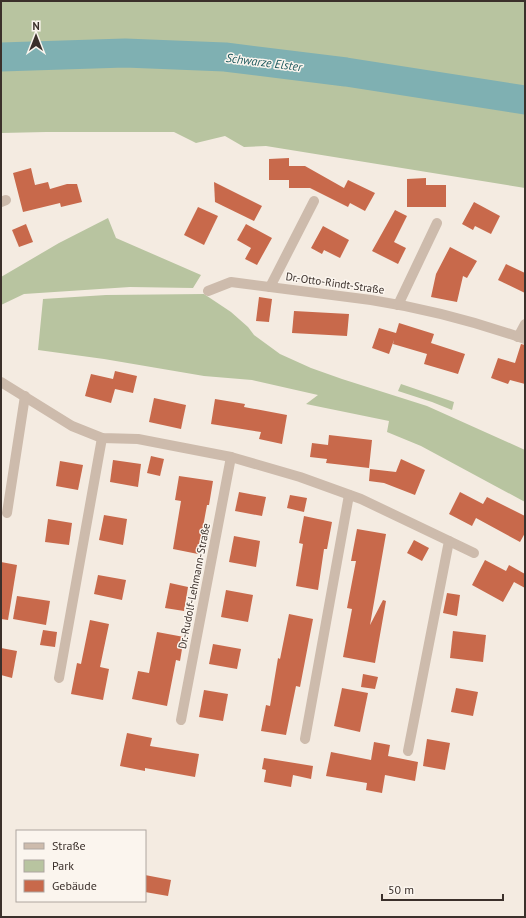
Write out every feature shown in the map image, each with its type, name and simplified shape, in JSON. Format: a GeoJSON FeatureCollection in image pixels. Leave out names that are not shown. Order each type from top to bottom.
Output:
{"type":"FeatureCollection","features":[{"type":"Feature","properties":{"kind":"street","name":"Dr.-Otto-Rindt-Straße"},"geometry":{"type":"LineString","coordinates":[[270,287],[314,201]]}},
{"type":"Feature","properties":{"kind":"street"},"geometry":{"type":"LineString","coordinates":[[398,305],[437,223]]}},
{"type":"Feature","properties":{"kind":"street","name":"Dr.-Otto-Rindt-Straße"},"geometry":{"type":"LineString","coordinates":[[208,291],[231,282],[335,294],[398,305],[463,320],[522,338],[525,324]]}},
{"type":"Feature","properties":{"kind":"street"},"geometry":{"type":"LineString","coordinates":[[1,382],[72,426],[102,438],[138,439],[231,457],[300,477],[361,499],[474,553]]}},
{"type":"Feature","properties":{"kind":"street"},"geometry":{"type":"LineString","coordinates":[[7,513],[24,396]]}},
{"type":"Feature","properties":{"kind":"street"},"geometry":{"type":"LineString","coordinates":[[59,678],[102,438]]}},
{"type":"Feature","properties":{"kind":"street","name":"Dr.-Rudolf-Lehmann-Straße"},"geometry":{"type":"LineString","coordinates":[[181,720],[231,457]]}},
{"type":"Feature","properties":{"kind":"street"},"geometry":{"type":"LineString","coordinates":[[305,739],[350,496]]}},
{"type":"Feature","properties":{"kind":"street"},"geometry":{"type":"LineString","coordinates":[[408,751],[449,541]]}},
{"type":"Feature","properties":{"kind":"green space"},"geometry":{"type":"Polygon","coordinates":[[[1,1],[525,1],[525,88],[512,89],[507,108],[525,111],[525,188],[266,146],[244,147],[225,136],[196,143],[174,132],[1,133],[1,1]]]}},
{"type":"Feature","properties":{"kind":"green space"},"geometry":{"type":"Polygon","coordinates":[[[108,218],[116,238],[201,275],[193,288],[130,287],[24,294],[1,305],[1,277],[59,243],[108,218]]]}},
{"type":"Feature","properties":{"kind":"green space"},"geometry":{"type":"Polygon","coordinates":[[[204,294],[231,312],[248,327],[254,335],[280,354],[311,368],[342,379],[427,406],[525,450],[525,502],[421,446],[387,432],[389,421],[306,404],[318,395],[252,380],[204,376],[104,359],[38,350],[43,299],[106,295],[204,294]]]}},
{"type":"Feature","properties":{"kind":"green space"},"geometry":{"type":"Polygon","coordinates":[[[401,384],[454,402],[452,410],[398,391],[401,384]]]}},
{"type":"Feature","properties":{"kind":"water"},"geometry":{"type":"Polygon","coordinates":[[[512,88],[525,88],[525,111],[507,108],[512,88]]]}},
{"type":"Feature","properties":{"kind":"building"},"geometry":{"type":"Polygon","coordinates":[[[289,158],[289,166],[305,166],[344,188],[348,180],[375,193],[365,211],[350,203],[348,207],[310,188],[289,188],[289,180],[269,180],[269,159],[289,158]]]}},
{"type":"Feature","properties":{"kind":"building"},"geometry":{"type":"Polygon","coordinates":[[[31,168],[35,185],[48,182],[50,189],[67,184],[77,184],[82,202],[61,207],[60,203],[23,212],[13,173],[31,168]]]}},
{"type":"Feature","properties":{"kind":"building"},"geometry":{"type":"Polygon","coordinates":[[[426,178],[426,185],[446,185],[446,207],[407,207],[407,179],[426,178]]]}},
{"type":"Feature","properties":{"kind":"building"},"geometry":{"type":"Polygon","coordinates":[[[214,182],[262,206],[254,221],[215,202],[214,182]]]}},
{"type":"Feature","properties":{"kind":"building"},"geometry":{"type":"Polygon","coordinates":[[[474,202],[500,216],[491,234],[475,226],[473,230],[462,224],[474,202]]]}},
{"type":"Feature","properties":{"kind":"building"},"geometry":{"type":"Polygon","coordinates":[[[198,207],[218,216],[204,245],[184,235],[198,207]]]}},
{"type":"Feature","properties":{"kind":"building"},"geometry":{"type":"Polygon","coordinates":[[[395,210],[407,216],[394,242],[406,248],[398,264],[372,251],[395,210]]]}},
{"type":"Feature","properties":{"kind":"building"},"geometry":{"type":"Polygon","coordinates":[[[26,224],[33,242],[19,247],[12,230],[26,224]]]}},
{"type":"Feature","properties":{"kind":"building"},"geometry":{"type":"Polygon","coordinates":[[[246,224],[272,238],[257,265],[245,259],[251,248],[237,240],[246,224]]]}},
{"type":"Feature","properties":{"kind":"building"},"geometry":{"type":"Polygon","coordinates":[[[323,226],[349,240],[340,258],[324,250],[322,254],[311,248],[323,226]]]}},
{"type":"Feature","properties":{"kind":"building"},"geometry":{"type":"Polygon","coordinates":[[[450,247],[477,261],[467,278],[463,276],[457,302],[431,297],[436,274],[450,247]]]}},
{"type":"Feature","properties":{"kind":"building"},"geometry":{"type":"Polygon","coordinates":[[[506,264],[525,273],[525,293],[498,280],[506,264]]]}},
{"type":"Feature","properties":{"kind":"building"},"geometry":{"type":"Polygon","coordinates":[[[259,297],[272,299],[269,322],[256,321],[259,297]]]}},
{"type":"Feature","properties":{"kind":"building"},"geometry":{"type":"Polygon","coordinates":[[[294,311],[349,314],[347,336],[292,333],[294,311]]]}},
{"type":"Feature","properties":{"kind":"building"},"geometry":{"type":"Polygon","coordinates":[[[399,323],[434,334],[431,343],[465,354],[458,374],[424,364],[427,354],[393,344],[394,340],[389,354],[372,348],[379,328],[396,333],[399,323]]]}},
{"type":"Feature","properties":{"kind":"building"},"geometry":{"type":"Polygon","coordinates":[[[521,344],[525,345],[525,384],[510,380],[508,384],[491,378],[498,358],[515,363],[521,344]]]}},
{"type":"Feature","properties":{"kind":"building"},"geometry":{"type":"Polygon","coordinates":[[[115,371],[137,376],[133,393],[115,389],[111,403],[85,396],[91,374],[113,379],[115,371]]]}},
{"type":"Feature","properties":{"kind":"building"},"geometry":{"type":"Polygon","coordinates":[[[154,398],[186,405],[181,429],[149,422],[154,398]]]}},
{"type":"Feature","properties":{"kind":"building"},"geometry":{"type":"Polygon","coordinates":[[[215,399],[245,404],[244,407],[287,415],[282,444],[259,439],[261,432],[211,424],[215,399]]]}},
{"type":"Feature","properties":{"kind":"building"},"geometry":{"type":"Polygon","coordinates":[[[329,435],[372,440],[369,468],[326,463],[327,459],[310,457],[312,443],[328,445],[329,435]]]}},
{"type":"Feature","properties":{"kind":"building"},"geometry":{"type":"Polygon","coordinates":[[[151,456],[164,459],[160,476],[147,473],[151,456]]]}},
{"type":"Feature","properties":{"kind":"building"},"geometry":{"type":"Polygon","coordinates":[[[401,459],[425,470],[415,495],[384,483],[369,481],[370,469],[396,472],[401,459]]]}},
{"type":"Feature","properties":{"kind":"building"},"geometry":{"type":"Polygon","coordinates":[[[113,460],[141,464],[138,487],[110,482],[113,460]]]}},
{"type":"Feature","properties":{"kind":"building"},"geometry":{"type":"Polygon","coordinates":[[[60,461],[83,465],[78,490],[56,486],[60,461]]]}},
{"type":"Feature","properties":{"kind":"building"},"geometry":{"type":"Polygon","coordinates":[[[179,476],[213,481],[198,554],[173,549],[181,501],[175,500],[179,476]]]}},
{"type":"Feature","properties":{"kind":"building"},"geometry":{"type":"Polygon","coordinates":[[[239,492],[266,497],[262,516],[235,511],[239,492]]]}},
{"type":"Feature","properties":{"kind":"building"},"geometry":{"type":"Polygon","coordinates":[[[460,492],[483,504],[487,497],[525,516],[525,533],[520,542],[476,518],[472,526],[449,514],[460,492]]]}},
{"type":"Feature","properties":{"kind":"building"},"geometry":{"type":"Polygon","coordinates":[[[290,495],[307,498],[304,512],[287,508],[290,495]]]}},
{"type":"Feature","properties":{"kind":"building"},"geometry":{"type":"Polygon","coordinates":[[[104,515],[127,519],[123,545],[99,540],[104,515]]]}},
{"type":"Feature","properties":{"kind":"building"},"geometry":{"type":"Polygon","coordinates":[[[304,516],[332,522],[327,549],[324,549],[318,590],[296,586],[303,544],[299,543],[304,516]]]}},
{"type":"Feature","properties":{"kind":"building"},"geometry":{"type":"Polygon","coordinates":[[[48,519],[72,523],[69,545],[45,542],[48,519]]]}},
{"type":"Feature","properties":{"kind":"building"},"geometry":{"type":"Polygon","coordinates":[[[357,529],[386,534],[370,625],[383,600],[386,601],[375,663],[343,657],[352,609],[347,608],[356,561],[351,561],[357,529]]]}},
{"type":"Feature","properties":{"kind":"building"},"geometry":{"type":"Polygon","coordinates":[[[234,536],[260,541],[256,567],[229,562],[234,536]]]}},
{"type":"Feature","properties":{"kind":"building"},"geometry":{"type":"Polygon","coordinates":[[[414,540],[429,548],[422,561],[407,553],[414,540]]]}},
{"type":"Feature","properties":{"kind":"building"},"geometry":{"type":"Polygon","coordinates":[[[485,560],[506,571],[509,565],[525,574],[525,588],[514,582],[503,602],[472,585],[485,560]]]}},
{"type":"Feature","properties":{"kind":"building"},"geometry":{"type":"Polygon","coordinates":[[[1,562],[17,565],[8,620],[1,619],[1,562]]]}},
{"type":"Feature","properties":{"kind":"building"},"geometry":{"type":"Polygon","coordinates":[[[98,575],[126,580],[122,600],[94,594],[98,575]]]}},
{"type":"Feature","properties":{"kind":"building"},"geometry":{"type":"Polygon","coordinates":[[[170,583],[188,587],[184,611],[165,608],[170,583]]]}},
{"type":"Feature","properties":{"kind":"building"},"geometry":{"type":"Polygon","coordinates":[[[226,590],[253,595],[248,622],[221,617],[226,590]]]}},
{"type":"Feature","properties":{"kind":"building"},"geometry":{"type":"Polygon","coordinates":[[[447,593],[460,595],[457,616],[443,613],[447,593]]]}},
{"type":"Feature","properties":{"kind":"building"},"geometry":{"type":"Polygon","coordinates":[[[17,596],[50,601],[46,625],[13,619],[17,596]]]}},
{"type":"Feature","properties":{"kind":"building"},"geometry":{"type":"Polygon","coordinates":[[[289,614],[313,619],[300,687],[296,686],[286,735],[261,731],[266,705],[270,706],[278,658],[280,659],[289,614]]]}},
{"type":"Feature","properties":{"kind":"building"},"geometry":{"type":"Polygon","coordinates":[[[90,620],[109,624],[100,667],[109,669],[103,700],[71,694],[77,663],[81,664],[90,620]]]}},
{"type":"Feature","properties":{"kind":"building"},"geometry":{"type":"Polygon","coordinates":[[[43,630],[57,632],[55,647],[40,645],[43,630]]]}},
{"type":"Feature","properties":{"kind":"building"},"geometry":{"type":"Polygon","coordinates":[[[453,631],[486,635],[483,662],[450,658],[453,631]]]}},
{"type":"Feature","properties":{"kind":"building"},"geometry":{"type":"Polygon","coordinates":[[[157,632],[184,637],[180,661],[176,660],[167,706],[132,699],[138,671],[149,673],[157,632]]]}},
{"type":"Feature","properties":{"kind":"building"},"geometry":{"type":"Polygon","coordinates":[[[213,644],[241,649],[237,669],[209,664],[213,644]]]}},
{"type":"Feature","properties":{"kind":"building"},"geometry":{"type":"Polygon","coordinates":[[[1,648],[17,651],[12,678],[1,675],[1,648]]]}},
{"type":"Feature","properties":{"kind":"building"},"geometry":{"type":"Polygon","coordinates":[[[363,674],[378,677],[375,689],[361,687],[363,674]]]}},
{"type":"Feature","properties":{"kind":"building"},"geometry":{"type":"Polygon","coordinates":[[[342,688],[368,693],[360,732],[334,726],[342,688]]]}},
{"type":"Feature","properties":{"kind":"building"},"geometry":{"type":"Polygon","coordinates":[[[456,688],[478,692],[473,716],[451,712],[456,688]]]}},
{"type":"Feature","properties":{"kind":"building"},"geometry":{"type":"Polygon","coordinates":[[[204,690],[228,694],[223,721],[199,717],[204,690]]]}},
{"type":"Feature","properties":{"kind":"building"},"geometry":{"type":"Polygon","coordinates":[[[127,733],[152,738],[150,746],[199,754],[195,777],[145,768],[145,771],[120,766],[127,733]]]}},
{"type":"Feature","properties":{"kind":"building"},"geometry":{"type":"Polygon","coordinates":[[[427,739],[450,743],[445,770],[423,766],[427,739]]]}},
{"type":"Feature","properties":{"kind":"building"},"geometry":{"type":"Polygon","coordinates":[[[374,742],[390,745],[388,756],[418,762],[415,781],[385,775],[382,793],[366,790],[367,783],[326,776],[331,752],[371,760],[374,742]]]}},
{"type":"Feature","properties":{"kind":"building"},"geometry":{"type":"Polygon","coordinates":[[[264,758],[313,766],[311,779],[293,775],[291,787],[264,782],[266,770],[262,769],[264,758]]]}},
{"type":"Feature","properties":{"kind":"building"},"geometry":{"type":"Polygon","coordinates":[[[146,875],[171,880],[168,896],[146,892],[146,875]]]}},
{"type":"Feature","properties":{"kind":"waterway","name":"Schwarze Elster"},"geometry":{"type":"LineString","coordinates":[[1,57],[125,53],[225,57],[346,72],[525,100]]}}]}
